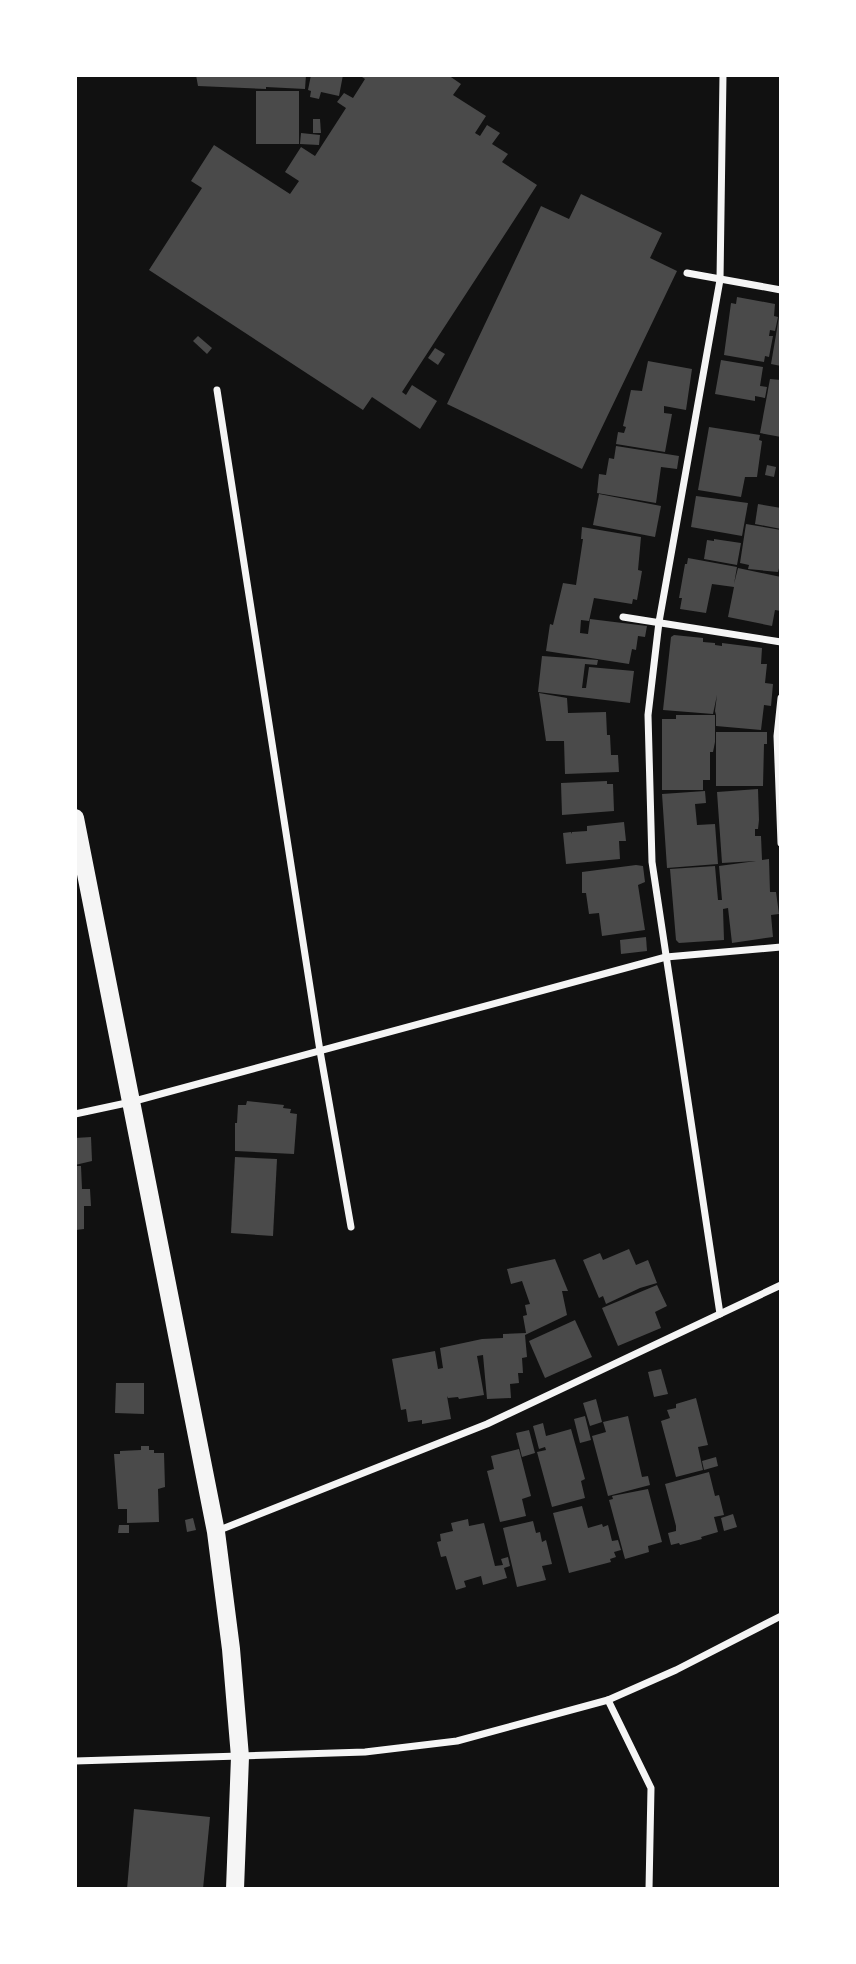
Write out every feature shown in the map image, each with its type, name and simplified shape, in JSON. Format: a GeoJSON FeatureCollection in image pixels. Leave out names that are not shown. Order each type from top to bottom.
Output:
{"type":"FeatureCollection","features":[{"type":"Feature","properties":{"kind":"main road"},"geometry":{"type":"LineString","coordinates":[[75,818],[216,1532],[231,1649],[240,1756],[235,1889]]}},
{"type":"Feature","properties":{"kind":"street"},"geometry":{"type":"LineString","coordinates":[[720,1314],[652,862],[648,715],[659,622],[720,280],[723,75]]}},
{"type":"Feature","properties":{"kind":"street"},"geometry":{"type":"LineString","coordinates":[[687,273],[781,290]]}},
{"type":"Feature","properties":{"kind":"street"},"geometry":{"type":"LineString","coordinates":[[217,390],[320,1051],[351,1227]]}},
{"type":"Feature","properties":{"kind":"street"},"geometry":{"type":"LineString","coordinates":[[623,617],[781,642]]}},
{"type":"Feature","properties":{"kind":"street"},"geometry":{"type":"LineString","coordinates":[[781,698],[777,736],[781,843]]}},
{"type":"Feature","properties":{"kind":"street"},"geometry":{"type":"LineString","coordinates":[[75,1114],[131,1102],[666,957],[781,947]]}},
{"type":"Feature","properties":{"kind":"street"},"geometry":{"type":"LineString","coordinates":[[216,1532],[487,1424],[781,1285]]}},
{"type":"Feature","properties":{"kind":"street"},"geometry":{"type":"LineString","coordinates":[[75,1761],[365,1752],[457,1741],[608,1700],[676,1670],[781,1616]]}},
{"type":"Feature","properties":{"kind":"street"},"geometry":{"type":"LineString","coordinates":[[608,1700],[652,1788],[649,1889]]}},
{"type":"Feature","properties":{"kind":"building"},"geometry":{"type":"Polygon","coordinates":[[[196,75],[306,75],[305,89],[266,89],[198,86],[196,75]]]}},
{"type":"Feature","properties":{"kind":"building"},"geometry":{"type":"Polygon","coordinates":[[[311,75],[343,75],[339,96],[321,92],[319,99],[310,97],[311,91],[308,90],[311,75]]]}},
{"type":"Feature","properties":{"kind":"building"},"geometry":{"type":"Polygon","coordinates":[[[359,75],[448,75],[461,84],[453,95],[486,116],[475,133],[480,136],[487,125],[500,133],[492,144],[508,154],[502,162],[537,185],[402,392],[406,395],[412,385],[437,401],[420,429],[372,397],[363,410],[149,270],[202,188],[191,181],[214,145],[290,194],[299,181],[285,172],[301,147],[315,156],[346,108],[337,102],[344,93],[353,98],[365,79],[359,75]]]}},
{"type":"Feature","properties":{"kind":"building"},"geometry":{"type":"Polygon","coordinates":[[[256,91],[299,91],[299,144],[256,144],[256,91]]]}},
{"type":"Feature","properties":{"kind":"building"},"geometry":{"type":"Polygon","coordinates":[[[313,119],[320,119],[321,133],[313,133],[313,119]]]}},
{"type":"Feature","properties":{"kind":"building"},"geometry":{"type":"Polygon","coordinates":[[[301,133],[320,135],[319,145],[300,144],[301,133]]]}},
{"type":"Feature","properties":{"kind":"building"},"geometry":{"type":"Polygon","coordinates":[[[581,194],[662,233],[650,258],[677,271],[582,469],[447,404],[541,206],[569,219],[581,194]]]}},
{"type":"Feature","properties":{"kind":"building"},"geometry":{"type":"Polygon","coordinates":[[[737,297],[775,304],[774,316],[778,317],[775,331],[770,330],[769,336],[773,336],[769,357],[765,356],[764,362],[724,355],[731,303],[736,304],[737,297]]]}},
{"type":"Feature","properties":{"kind":"building"},"geometry":{"type":"Polygon","coordinates":[[[781,317],[781,366],[771,364],[781,317]]]}},
{"type":"Feature","properties":{"kind":"building"},"geometry":{"type":"Polygon","coordinates":[[[198,336],[212,348],[207,354],[193,341],[198,336]]]}},
{"type":"Feature","properties":{"kind":"building"},"geometry":{"type":"Polygon","coordinates":[[[435,348],[445,354],[438,365],[428,358],[435,348]]]}},
{"type":"Feature","properties":{"kind":"building"},"geometry":{"type":"Polygon","coordinates":[[[721,360],[763,367],[760,386],[767,387],[765,398],[755,396],[755,401],[715,394],[721,360]]]}},
{"type":"Feature","properties":{"kind":"building"},"geometry":{"type":"Polygon","coordinates":[[[648,361],[692,369],[686,410],[664,406],[664,413],[672,414],[665,452],[616,444],[618,432],[624,433],[626,427],[623,426],[631,390],[642,391],[648,361]]]}},
{"type":"Feature","properties":{"kind":"building"},"geometry":{"type":"Polygon","coordinates":[[[770,379],[781,380],[781,437],[760,433],[770,379]]]}},
{"type":"Feature","properties":{"kind":"building"},"geometry":{"type":"Polygon","coordinates":[[[709,427],[760,435],[759,440],[762,441],[757,477],[745,477],[741,497],[698,490],[709,427]]]}},
{"type":"Feature","properties":{"kind":"building"},"geometry":{"type":"Polygon","coordinates":[[[616,446],[679,456],[677,469],[661,467],[656,503],[597,493],[599,474],[606,475],[609,458],[614,459],[616,446]]]}},
{"type":"Feature","properties":{"kind":"building"},"geometry":{"type":"Polygon","coordinates":[[[767,465],[776,467],[774,477],[765,475],[767,465]]]}},
{"type":"Feature","properties":{"kind":"building"},"geometry":{"type":"Polygon","coordinates":[[[599,494],[661,506],[655,537],[593,525],[599,494]]]}},
{"type":"Feature","properties":{"kind":"building"},"geometry":{"type":"Polygon","coordinates":[[[696,496],[748,503],[742,536],[691,527],[696,496]]]}},
{"type":"Feature","properties":{"kind":"building"},"geometry":{"type":"Polygon","coordinates":[[[758,504],[781,508],[781,529],[755,524],[758,504]]]}},
{"type":"Feature","properties":{"kind":"building"},"geometry":{"type":"Polygon","coordinates":[[[746,524],[781,530],[781,561],[778,572],[748,569],[749,565],[740,563],[746,524]]]}},
{"type":"Feature","properties":{"kind":"building"},"geometry":{"type":"Polygon","coordinates":[[[582,527],[641,537],[638,570],[642,571],[637,600],[633,599],[632,604],[594,598],[589,621],[581,620],[580,633],[588,634],[590,619],[647,626],[645,637],[638,636],[636,650],[632,649],[629,664],[546,651],[550,624],[553,625],[563,583],[576,585],[583,539],[582,527]]]}},
{"type":"Feature","properties":{"kind":"building"},"geometry":{"type":"Polygon","coordinates":[[[707,540],[741,543],[737,565],[704,559],[707,540]]]}},
{"type":"Feature","properties":{"kind":"building"},"geometry":{"type":"Polygon","coordinates":[[[688,558],[737,567],[734,584],[738,568],[781,577],[781,611],[775,610],[772,626],[728,617],[734,587],[712,584],[706,613],[680,609],[682,598],[679,598],[688,558]]]}},
{"type":"Feature","properties":{"kind":"building"},"geometry":{"type":"Polygon","coordinates":[[[671,637],[703,638],[703,642],[715,645],[722,646],[722,643],[762,648],[761,664],[767,664],[765,683],[773,684],[771,706],[764,705],[761,730],[716,726],[717,695],[713,714],[663,710],[671,637]]]}},
{"type":"Feature","properties":{"kind":"building"},"geometry":{"type":"Polygon","coordinates":[[[542,656],[598,660],[597,665],[585,664],[582,688],[586,688],[589,667],[634,671],[630,703],[538,692],[542,656]]]}},
{"type":"Feature","properties":{"kind":"building"},"geometry":{"type":"Polygon","coordinates":[[[539,693],[567,698],[568,713],[606,712],[611,755],[618,755],[619,772],[565,774],[564,741],[546,741],[539,693]]]}},
{"type":"Feature","properties":{"kind":"building"},"geometry":{"type":"Polygon","coordinates":[[[676,715],[715,715],[715,742],[713,752],[710,752],[710,780],[703,780],[703,790],[662,790],[662,719],[676,719],[676,715]]]}},
{"type":"Feature","properties":{"kind":"building"},"geometry":{"type":"Polygon","coordinates":[[[716,732],[767,732],[767,744],[764,744],[763,786],[716,786],[716,732]]]}},
{"type":"Feature","properties":{"kind":"building"},"geometry":{"type":"Polygon","coordinates":[[[607,781],[607,784],[613,784],[614,811],[562,815],[561,783],[607,781]]]}},
{"type":"Feature","properties":{"kind":"building"},"geometry":{"type":"Polygon","coordinates":[[[758,789],[759,820],[755,836],[761,836],[762,860],[769,859],[770,892],[776,892],[779,914],[771,915],[773,937],[732,943],[728,908],[723,909],[724,940],[679,943],[676,940],[670,869],[715,866],[718,900],[722,900],[719,866],[756,861],[722,863],[717,792],[758,789]]]}},
{"type":"Feature","properties":{"kind":"building"},"geometry":{"type":"Polygon","coordinates":[[[705,791],[706,803],[695,804],[697,825],[715,824],[718,864],[667,868],[662,794],[705,791]]]}},
{"type":"Feature","properties":{"kind":"building"},"geometry":{"type":"Polygon","coordinates":[[[624,822],[626,841],[619,841],[620,859],[566,864],[563,833],[587,831],[587,826],[624,822]]]}},
{"type":"Feature","properties":{"kind":"building"},"geometry":{"type":"Polygon","coordinates":[[[643,866],[645,882],[638,885],[645,930],[602,936],[599,913],[589,914],[586,893],[582,893],[582,872],[643,866]]]}},
{"type":"Feature","properties":{"kind":"building"},"geometry":{"type":"Polygon","coordinates":[[[646,937],[647,951],[621,954],[620,940],[646,937]]]}},
{"type":"Feature","properties":{"kind":"building"},"geometry":{"type":"Polygon","coordinates":[[[247,1101],[284,1105],[283,1108],[291,1109],[290,1113],[297,1114],[294,1154],[235,1151],[238,1105],[246,1105],[247,1101]]]}},
{"type":"Feature","properties":{"kind":"building"},"geometry":{"type":"Polygon","coordinates":[[[91,1137],[92,1161],[75,1165],[75,1138],[91,1137]]]}},
{"type":"Feature","properties":{"kind":"building"},"geometry":{"type":"Polygon","coordinates":[[[235,1157],[277,1159],[273,1236],[231,1233],[235,1157]]]}},
{"type":"Feature","properties":{"kind":"building"},"geometry":{"type":"Polygon","coordinates":[[[75,1166],[81,1166],[82,1189],[90,1189],[91,1206],[84,1206],[84,1229],[76,1230],[75,1226],[75,1166]]]}},
{"type":"Feature","properties":{"kind":"building"},"geometry":{"type":"Polygon","coordinates":[[[629,1249],[636,1265],[648,1260],[657,1283],[606,1304],[603,1296],[599,1298],[583,1260],[600,1253],[603,1260],[629,1249]]]}},
{"type":"Feature","properties":{"kind":"building"},"geometry":{"type":"Polygon","coordinates":[[[555,1259],[568,1291],[562,1291],[567,1315],[525,1335],[527,1357],[522,1358],[523,1373],[518,1373],[519,1383],[510,1384],[511,1398],[487,1399],[483,1355],[477,1356],[484,1395],[459,1399],[447,1396],[451,1419],[422,1424],[422,1420],[408,1422],[406,1409],[401,1410],[392,1359],[435,1351],[438,1369],[443,1368],[440,1348],[482,1339],[503,1338],[503,1334],[526,1333],[523,1316],[527,1315],[525,1305],[530,1304],[522,1281],[511,1284],[507,1269],[555,1259]]]}},
{"type":"Feature","properties":{"kind":"building"},"geometry":{"type":"Polygon","coordinates":[[[657,1285],[667,1306],[655,1312],[661,1328],[618,1346],[602,1308],[657,1285]]]}},
{"type":"Feature","properties":{"kind":"building"},"geometry":{"type":"Polygon","coordinates":[[[575,1320],[592,1357],[545,1378],[529,1341],[575,1320]]]}},
{"type":"Feature","properties":{"kind":"building"},"geometry":{"type":"Polygon","coordinates":[[[661,1369],[668,1394],[654,1397],[648,1372],[661,1369]]]}},
{"type":"Feature","properties":{"kind":"building"},"geometry":{"type":"Polygon","coordinates":[[[116,1383],[144,1383],[144,1414],[115,1413],[116,1383]]]}},
{"type":"Feature","properties":{"kind":"building"},"geometry":{"type":"Polygon","coordinates":[[[696,1398],[708,1445],[698,1447],[703,1470],[676,1477],[661,1421],[670,1418],[667,1410],[676,1408],[676,1404],[696,1398]]]}},
{"type":"Feature","properties":{"kind":"building"},"geometry":{"type":"Polygon","coordinates":[[[596,1399],[602,1422],[590,1426],[583,1403],[596,1399]]]}},
{"type":"Feature","properties":{"kind":"building"},"geometry":{"type":"Polygon","coordinates":[[[585,1416],[591,1440],[580,1443],[574,1419],[585,1416]]]}},
{"type":"Feature","properties":{"kind":"building"},"geometry":{"type":"Polygon","coordinates":[[[628,1416],[642,1477],[648,1476],[650,1485],[608,1496],[592,1436],[606,1432],[603,1422],[628,1416]]]}},
{"type":"Feature","properties":{"kind":"building"},"geometry":{"type":"Polygon","coordinates":[[[543,1423],[546,1436],[571,1429],[585,1479],[581,1481],[585,1498],[552,1507],[537,1452],[546,1450],[545,1447],[539,1449],[533,1426],[543,1423]]]}},
{"type":"Feature","properties":{"kind":"building"},"geometry":{"type":"Polygon","coordinates":[[[529,1430],[535,1453],[522,1457],[516,1433],[529,1430]]]}},
{"type":"Feature","properties":{"kind":"building"},"geometry":{"type":"Polygon","coordinates":[[[141,1446],[149,1446],[149,1450],[154,1450],[154,1453],[164,1453],[165,1487],[158,1489],[159,1522],[127,1523],[127,1509],[118,1509],[114,1454],[141,1450],[141,1446]]]}},
{"type":"Feature","properties":{"kind":"building"},"geometry":{"type":"Polygon","coordinates":[[[519,1449],[531,1496],[522,1499],[526,1516],[500,1522],[487,1471],[494,1469],[491,1456],[519,1449]]]}},
{"type":"Feature","properties":{"kind":"building"},"geometry":{"type":"Polygon","coordinates":[[[716,1457],[718,1466],[704,1470],[702,1461],[716,1457]]]}},
{"type":"Feature","properties":{"kind":"building"},"geometry":{"type":"Polygon","coordinates":[[[709,1472],[715,1496],[719,1495],[724,1515],[714,1517],[718,1532],[701,1537],[702,1539],[671,1545],[668,1533],[676,1531],[676,1526],[665,1484],[709,1472]]]}},
{"type":"Feature","properties":{"kind":"building"},"geometry":{"type":"Polygon","coordinates":[[[648,1489],[662,1542],[648,1546],[649,1552],[625,1559],[609,1500],[613,1499],[612,1496],[648,1489]]]}},
{"type":"Feature","properties":{"kind":"building"},"geometry":{"type":"Polygon","coordinates":[[[582,1506],[588,1528],[608,1525],[612,1541],[618,1540],[621,1550],[614,1552],[616,1557],[610,1559],[611,1562],[569,1573],[553,1513],[582,1506]]]}},
{"type":"Feature","properties":{"kind":"building"},"geometry":{"type":"Polygon","coordinates":[[[733,1514],[737,1527],[724,1531],[721,1518],[733,1514]]]}},
{"type":"Feature","properties":{"kind":"building"},"geometry":{"type":"Polygon","coordinates":[[[193,1518],[196,1530],[187,1532],[185,1520],[193,1518]]]}},
{"type":"Feature","properties":{"kind":"building"},"geometry":{"type":"Polygon","coordinates":[[[468,1519],[469,1526],[484,1523],[495,1566],[503,1565],[501,1559],[508,1557],[510,1566],[504,1568],[507,1578],[483,1585],[481,1576],[464,1581],[466,1587],[456,1590],[446,1556],[441,1557],[437,1542],[441,1541],[440,1534],[453,1531],[451,1523],[468,1519]]]}},
{"type":"Feature","properties":{"kind":"building"},"geometry":{"type":"Polygon","coordinates":[[[533,1521],[536,1533],[540,1532],[542,1542],[546,1540],[552,1564],[542,1566],[546,1580],[517,1587],[503,1528],[533,1521]]]}},
{"type":"Feature","properties":{"kind":"building"},"geometry":{"type":"Polygon","coordinates":[[[119,1525],[129,1525],[129,1533],[118,1533],[119,1525]]]}},
{"type":"Feature","properties":{"kind":"building"},"geometry":{"type":"Polygon","coordinates":[[[134,1809],[210,1817],[203,1889],[127,1889],[134,1809]]]}}]}
